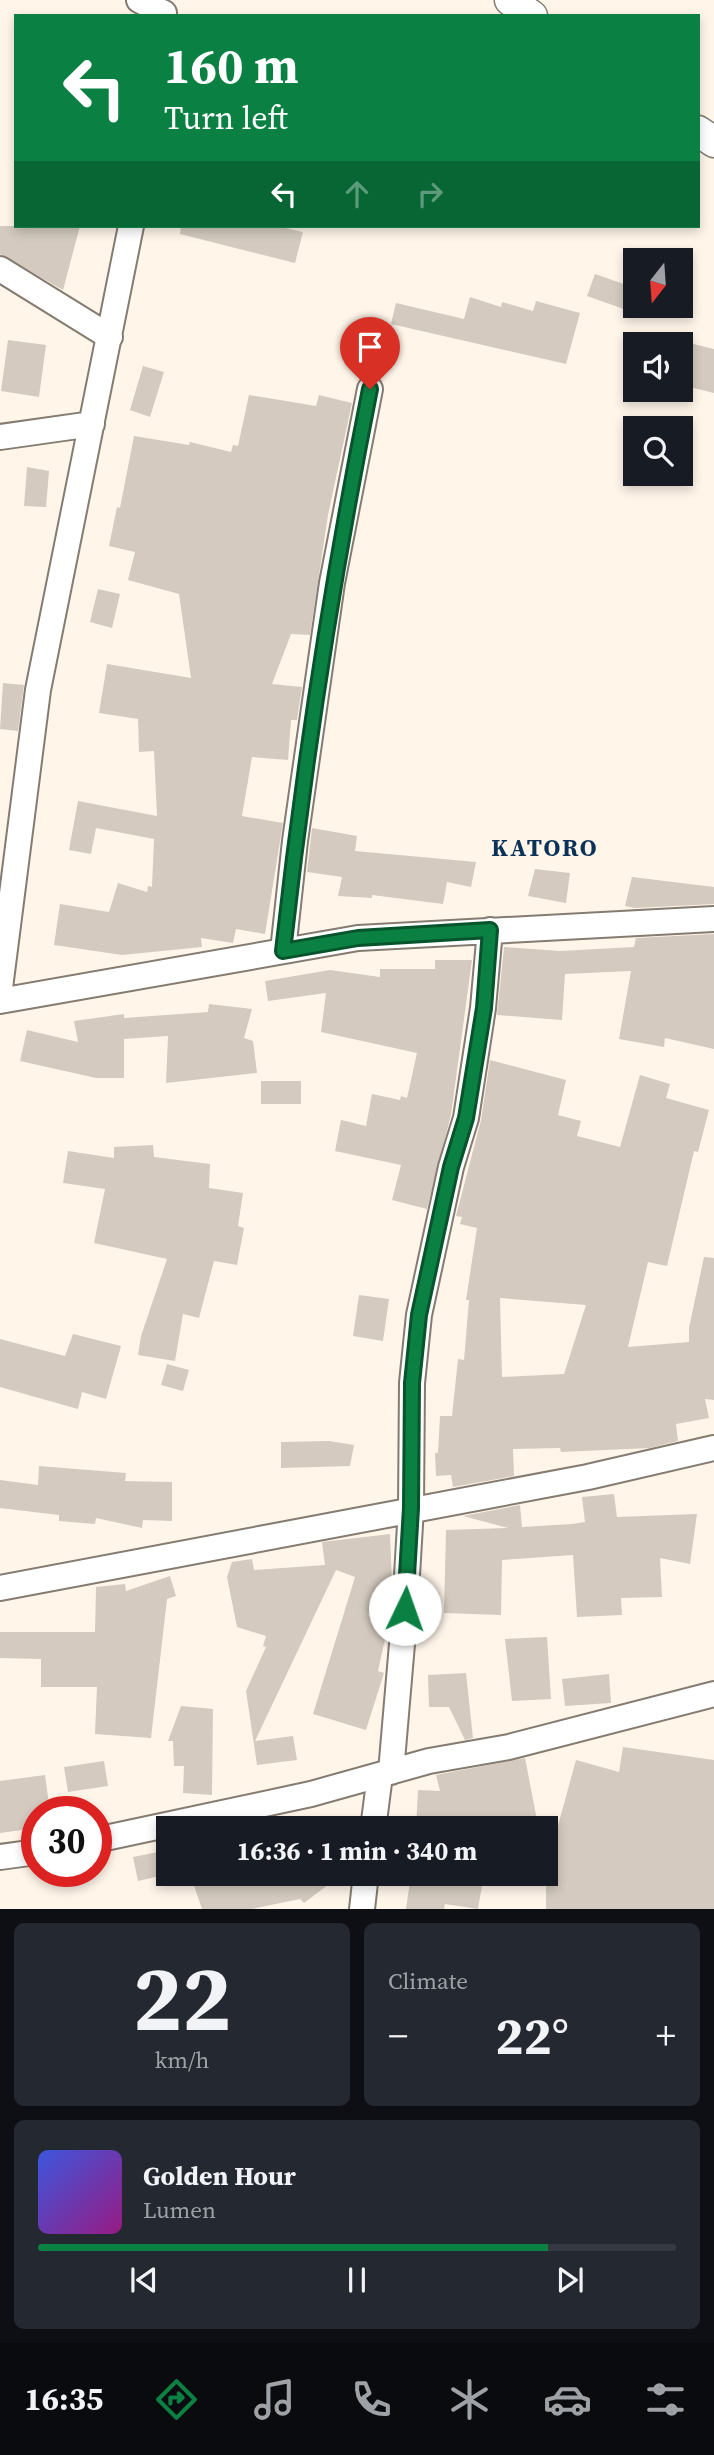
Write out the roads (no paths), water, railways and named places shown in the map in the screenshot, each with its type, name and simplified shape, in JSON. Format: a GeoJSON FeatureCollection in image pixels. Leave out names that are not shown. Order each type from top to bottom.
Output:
{"type":"FeatureCollection","features":[{"type":"Feature","properties":{"kind":"street"},"geometry":{"type":"LineString","coordinates":[[139,0],[165,10]]}},
{"type":"Feature","properties":{"kind":"street"},"geometry":{"type":"LineString","coordinates":[[510,0],[530,14]]}},
{"type":"Feature","properties":{"kind":"street"},"geometry":{"type":"LineString","coordinates":[[0,988],[38,691],[131,228]]}},
{"type":"Feature","properties":{"kind":"street"},"geometry":{"type":"LineString","coordinates":[[0,269],[110,337]]}},
{"type":"Feature","properties":{"kind":"street"},"geometry":{"type":"LineString","coordinates":[[283,951],[295,841],[332,583],[370,389]]}},
{"type":"Feature","properties":{"kind":"street"},"geometry":{"type":"LineString","coordinates":[[0,438],[92,424]]}},
{"type":"Feature","properties":{"kind":"street"},"geometry":{"type":"LineString","coordinates":[[0,1001],[358,938],[714,919]]}},
{"type":"Feature","properties":{"kind":"street"},"geometry":{"type":"LineString","coordinates":[[376,1816],[385,1773],[411,1508],[412,1383],[419,1315],[451,1167],[466,1118],[484,1008],[490,930]]}},
{"type":"Feature","properties":{"kind":"street"},"geometry":{"type":"LineString","coordinates":[[0,1588],[411,1508],[587,1477],[714,1448]]}},
{"type":"Feature","properties":{"kind":"street"},"geometry":{"type":"LineString","coordinates":[[112,1837],[311,1794],[429,1761],[509,1747],[714,1694]]}},
{"type":"Feature","properties":{"kind":"street"},"geometry":{"type":"LineString","coordinates":[[0,1857],[21,1854]]}},
{"type":"Feature","properties":{"kind":"street"},"geometry":{"type":"LineString","coordinates":[[362,1909],[365,1886]]}},
{"type":"Feature","properties":{"kind":"district","name":"KATORO"},"geometry":{"type":"Point","coordinates":[545,847]}}]}
